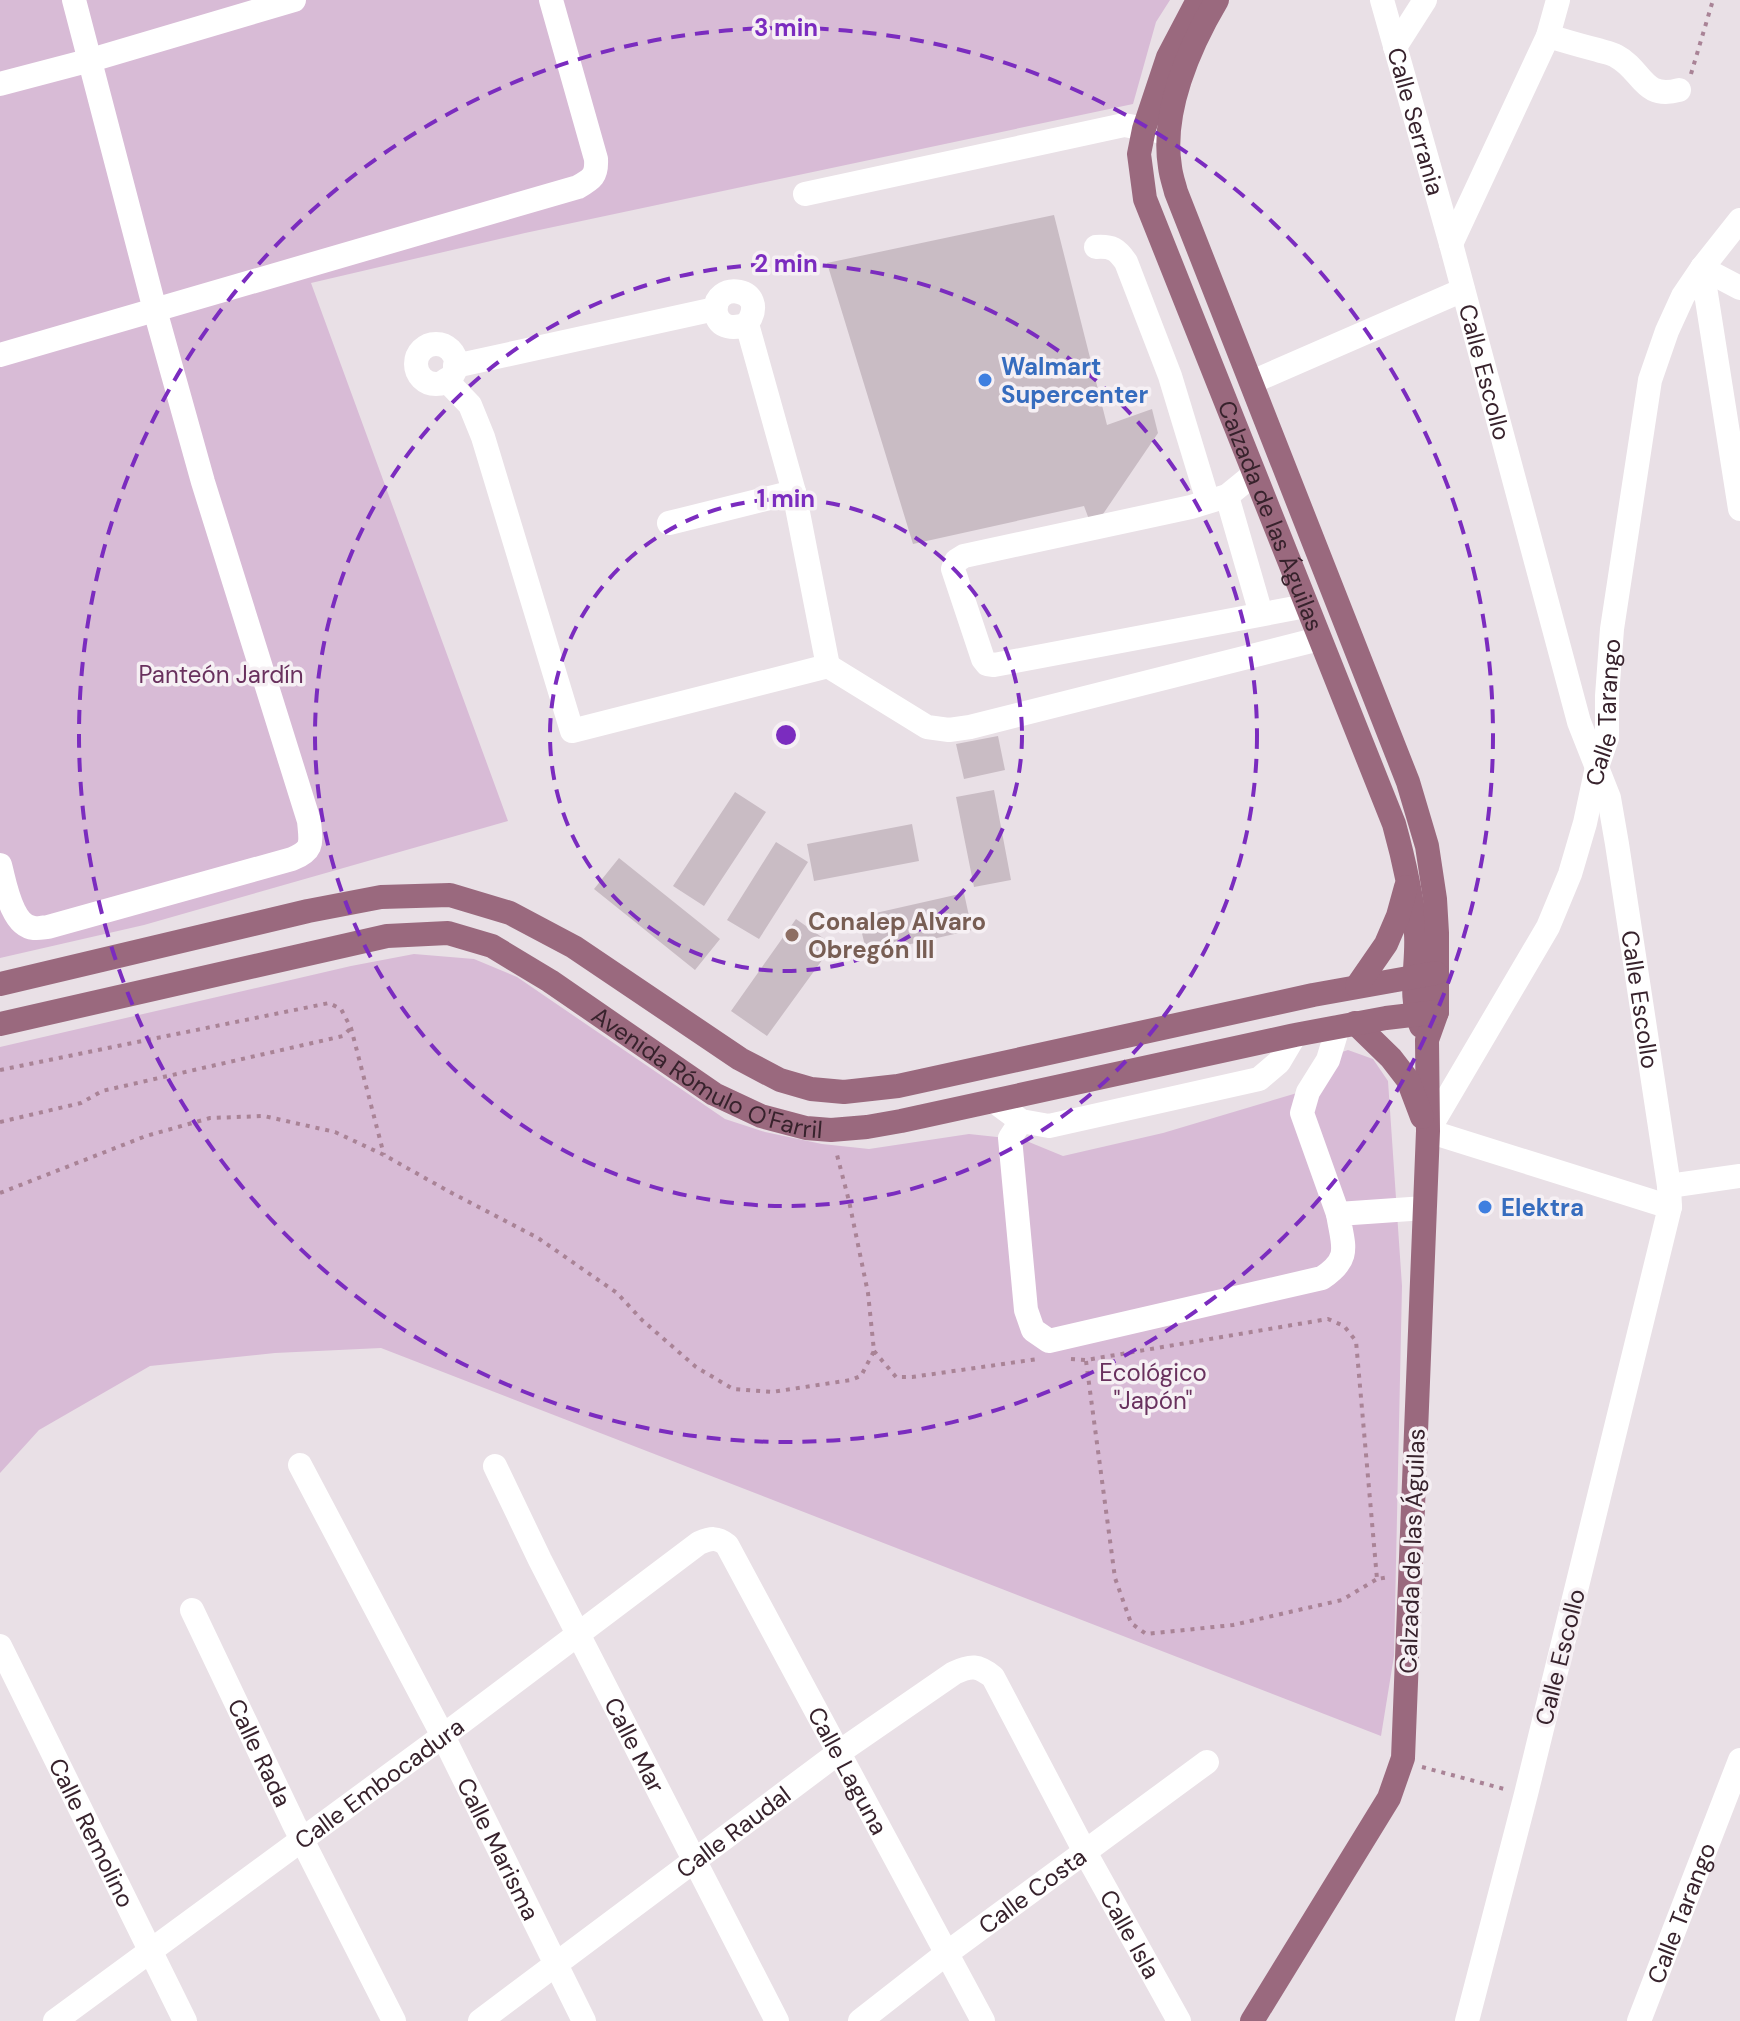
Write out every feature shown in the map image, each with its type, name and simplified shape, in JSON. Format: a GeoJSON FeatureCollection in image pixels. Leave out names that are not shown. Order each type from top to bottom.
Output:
{"type":"FeatureCollection","features":[{"type":"Feature","properties":{"kind":"main road","name":"Calzada de las Águilas"},"geometry":{"type":"LineString","coordinates":[[1198,0],[1168,57],[1144,129],[1139,154],[1145,199],[1394,824],[1425,974],[1427,1040],[1428,1131],[1403,1758],[1389,1798],[1252,2021]]}},
{"type":"Feature","properties":{"kind":"main road","name":"Calzada de las Águilas"},"geometry":{"type":"LineString","coordinates":[[1217,0],[1184,69],[1173,103],[1169,166],[1176,192],[1408,782],[1432,873],[1437,933],[1425,974]]}},
{"type":"Feature","properties":{"kind":"main road"},"geometry":{"type":"LineString","coordinates":[[1357,986],[1386,944],[1408,881]]}},
{"type":"Feature","properties":{"kind":"main road","name":"Avenida Rómulo O'Farril"},"geometry":{"type":"LineString","coordinates":[[0,984],[308,911],[381,897],[450,895],[510,913],[574,947],[740,1059],[780,1080],[811,1089],[844,1092],[898,1086],[1313,995],[1425,974]]}},
{"type":"Feature","properties":{"kind":"main road","name":"Avenida Rómulo O'Farril"},"geometry":{"type":"LineString","coordinates":[[0,1024],[387,936],[448,933],[492,946],[550,981],[714,1094],[761,1116],[806,1128],[831,1130],[867,1127],[1295,1035],[1426,1013]]}},
{"type":"Feature","properties":{"kind":"main road"},"geometry":{"type":"LineString","coordinates":[[1313,995],[1337,1027],[1391,1058],[1408,1080],[1428,1131]]}},
{"type":"Feature","properties":{"kind":"street"},"geometry":{"type":"LineString","coordinates":[[0,865],[13,910],[20,921],[35,929],[292,859],[310,848],[311,839],[309,821],[203,482],[74,0]]}},
{"type":"Feature","properties":{"kind":"street"},"geometry":{"type":"LineString","coordinates":[[0,84],[294,0]]}},
{"type":"Feature","properties":{"kind":"street"},"geometry":{"type":"LineString","coordinates":[[0,355],[590,181],[597,171],[596,159],[551,0]]}},
{"type":"Feature","properties":{"kind":"street","name":"Calle Serrania"},"geometry":{"type":"LineString","coordinates":[[1382,0],[1451,244]]}},
{"type":"Feature","properties":{"kind":"street"},"geometry":{"type":"LineString","coordinates":[[1395,47],[1425,0]]}},
{"type":"Feature","properties":{"kind":"street"},"geometry":{"type":"LineString","coordinates":[[1451,244],[1548,36],[1558,0]]}},
{"type":"Feature","properties":{"kind":"street"},"geometry":{"type":"LineString","coordinates":[[1548,36],[1616,56],[1655,91],[1667,93],[1679,90]]}},
{"type":"Feature","properties":{"kind":"street"},"geometry":{"type":"LineString","coordinates":[[805,194],[1124,125],[1169,133]]}},
{"type":"Feature","properties":{"kind":"street","name":"Calle Tarango"},"geometry":{"type":"LineString","coordinates":[[1428,1131],[1548,927],[1574,861],[1607,738],[1612,629],[1650,380],[1683,296],[1740,220]]}},
{"type":"Feature","properties":{"kind":"street","name":"Calle Escollo"},"geometry":{"type":"LineString","coordinates":[[1451,244],[1579,722],[1609,798],[1669,1197],[1526,1794],[1467,2021]]}},
{"type":"Feature","properties":{"kind":"street"},"geometry":{"type":"LineString","coordinates":[[1096,247],[1110,246],[1126,262],[1261,614]]}},
{"type":"Feature","properties":{"kind":"street"},"geometry":{"type":"LineString","coordinates":[[1702,268],[1740,288]]}},
{"type":"Feature","properties":{"kind":"street"},"geometry":{"type":"LineString","coordinates":[[1702,268],[1740,509]]}},
{"type":"Feature","properties":{"kind":"street"},"geometry":{"type":"LineString","coordinates":[[828,666],[794,492],[747,324],[753,315],[753,304],[747,295],[738,290],[727,292],[718,299],[715,309],[451,373],[470,405],[483,437],[572,731],[828,666],[927,727],[949,730],[1319,639]]}},
{"type":"Feature","properties":{"kind":"street"},"geometry":{"type":"LineString","coordinates":[[1252,382],[1463,290]]}},
{"type":"Feature","properties":{"kind":"street"},"geometry":{"type":"LineString","coordinates":[[1254,474],[1218,499],[964,556],[956,561],[953,569],[983,659],[987,664],[994,665],[1306,606]]}},
{"type":"Feature","properties":{"kind":"street"},"geometry":{"type":"LineString","coordinates":[[669,523],[794,492]]}},
{"type":"Feature","properties":{"kind":"street"},"geometry":{"type":"LineString","coordinates":[[1021,1121],[1010,1138],[1026,1310],[1033,1330],[1049,1341],[1322,1278],[1337,1268],[1344,1254],[1338,1214],[1302,1113],[1308,1092],[1328,1060],[1337,1027]]}},
{"type":"Feature","properties":{"kind":"street"},"geometry":{"type":"LineString","coordinates":[[994,1101],[1021,1121],[1049,1126],[1259,1079],[1279,1062],[1295,1035]]}},
{"type":"Feature","properties":{"kind":"street"},"geometry":{"type":"LineString","coordinates":[[1428,1131],[1669,1197],[1740,1176]]}},
{"type":"Feature","properties":{"kind":"street"},"geometry":{"type":"LineString","coordinates":[[1338,1214],[1425,1208]]}},
{"type":"Feature","properties":{"kind":"street","name":"Calle Marisma"},"geometry":{"type":"LineString","coordinates":[[300,1465],[443,1736],[584,2021]]}},
{"type":"Feature","properties":{"kind":"street","name":"Calle Mar"},"geometry":{"type":"LineString","coordinates":[[495,1466],[540,1560],[777,2021]]}},
{"type":"Feature","properties":{"kind":"street","name":"Calle Laguna"},"geometry":{"type":"LineString","coordinates":[[699,1543],[711,1538],[727,1545],[983,2021]]}},
{"type":"Feature","properties":{"kind":"street","name":"Calle Embocadura"},"geometry":{"type":"LineString","coordinates":[[55,2021],[699,1543]]}},
{"type":"Feature","properties":{"kind":"street","name":"Calle Rada"},"geometry":{"type":"LineString","coordinates":[[192,1610],[394,2021]]}},
{"type":"Feature","properties":{"kind":"street","name":"Calle Remolino"},"geometry":{"type":"LineString","coordinates":[[0,1646],[185,2021]]}},
{"type":"Feature","properties":{"kind":"street","name":"Calle Raudal"},"geometry":{"type":"LineString","coordinates":[[480,2021],[838,1753],[954,1673],[968,1667],[983,1669],[993,1677]]}},
{"type":"Feature","properties":{"kind":"street","name":"Calle Isla"},"geometry":{"type":"LineString","coordinates":[[993,1677],[1179,2021]]}},
{"type":"Feature","properties":{"kind":"street","name":"Calle Tarango"},"geometry":{"type":"LineString","coordinates":[[1639,2021],[1740,1760]]}},
{"type":"Feature","properties":{"kind":"street","name":"Calle Costa"},"geometry":{"type":"LineString","coordinates":[[860,2021],[947,1953],[1207,1762]]}},
{"type":"Feature","properties":{"kind":"path"},"geometry":{"type":"LineString","coordinates":[[1679,90],[1693,73],[1713,0]]}},
{"type":"Feature","properties":{"kind":"path"},"geometry":{"type":"LineString","coordinates":[[0,1070],[329,1003],[341,1009],[351,1028],[384,1155]]}},
{"type":"Feature","properties":{"kind":"path"},"geometry":{"type":"LineString","coordinates":[[0,1122],[81,1103],[102,1091],[343,1036],[351,1028]]}},
{"type":"Feature","properties":{"kind":"path"},"geometry":{"type":"LineString","coordinates":[[0,1193],[146,1136],[210,1118],[264,1116],[335,1132],[538,1238],[617,1293],[642,1320],[696,1367],[733,1389],[772,1392],[861,1376],[874,1351],[868,1293],[831,1130]]}},
{"type":"Feature","properties":{"kind":"path"},"geometry":{"type":"LineString","coordinates":[[1057,1359],[1086,1360],[1328,1319],[1344,1326],[1356,1341],[1377,1579]]}},
{"type":"Feature","properties":{"kind":"path"},"geometry":{"type":"LineString","coordinates":[[874,1351],[896,1377],[1043,1359]]}},
{"type":"Feature","properties":{"kind":"path"},"geometry":{"type":"LineString","coordinates":[[1086,1360],[1115,1578],[1131,1623],[1146,1634],[1233,1625],[1342,1600],[1377,1579],[1395,1576]]}},
{"type":"Feature","properties":{"kind":"path"},"geometry":{"type":"LineString","coordinates":[[1422,1767],[1526,1794]]}},
{"type":"Feature","properties":{"kind":"green space","name":"Panteón Jardín"},"geometry":{"type":"Polygon","coordinates":[[[0,0],[1170,0],[1156,22],[1133,104],[525,233],[311,283],[508,821],[144,925],[0,958],[0,0]]]}},
{"type":"Feature","properties":{"kind":"green space","name":"Ecológico \"Japón\""},"geometry":{"type":"Polygon","coordinates":[[[414,954],[474,959],[517,977],[725,1119],[765,1132],[822,1144],[869,1149],[969,1134],[1024,1140],[1063,1156],[1163,1133],[1297,1093],[1321,1059],[1348,1050],[1373,1059],[1388,1081],[1402,1286],[1394,1656],[1381,1736],[381,1348],[275,1353],[150,1366],[39,1430],[0,1473],[0,1047],[414,954]]]}},
{"type":"Feature","properties":{"kind":"building"},"geometry":{"type":"Polygon","coordinates":[[[1054,215],[1107,425],[1152,409],[1158,433],[1101,517],[1090,522],[1084,506],[913,544],[827,263],[1054,215]]]}},
{"type":"Feature","properties":{"kind":"building"},"geometry":{"type":"Polygon","coordinates":[[[998,736],[1005,770],[964,779],[956,744],[998,736]]]}},
{"type":"Feature","properties":{"kind":"building"},"geometry":{"type":"Polygon","coordinates":[[[994,790],[1011,880],[974,887],[956,797],[994,790]]]}},
{"type":"Feature","properties":{"kind":"building"},"geometry":{"type":"Polygon","coordinates":[[[735,792],[766,812],[704,906],[673,886],[735,792]]]}},
{"type":"Feature","properties":{"kind":"building"},"geometry":{"type":"Polygon","coordinates":[[[912,824],[919,861],[814,881],[807,844],[912,824]]]}},
{"type":"Feature","properties":{"kind":"building"},"geometry":{"type":"Polygon","coordinates":[[[776,842],[808,862],[759,939],[727,920],[776,842]]]}},
{"type":"Feature","properties":{"kind":"building"},"geometry":{"type":"Polygon","coordinates":[[[619,858],[720,939],[695,970],[594,889],[619,858]]]}},
{"type":"Feature","properties":{"kind":"building"},"geometry":{"type":"Polygon","coordinates":[[[964,893],[972,930],[867,954],[858,917],[964,893]]]}},
{"type":"Feature","properties":{"kind":"building"},"geometry":{"type":"Polygon","coordinates":[[[796,919],[833,945],[767,1036],[731,1011],[796,919]]]}},
{"type":"Feature","properties":{"kind":"place","name":"Walmart Supercenter"},"geometry":{"type":"Point","coordinates":[985,380]}},
{"type":"Feature","properties":{"kind":"place","name":"Conalep Alvaro Obregón lll"},"geometry":{"type":"Point","coordinates":[792,935]}},
{"type":"Feature","properties":{"kind":"place","name":"Elektra"},"geometry":{"type":"Point","coordinates":[1485,1207]}}]}
